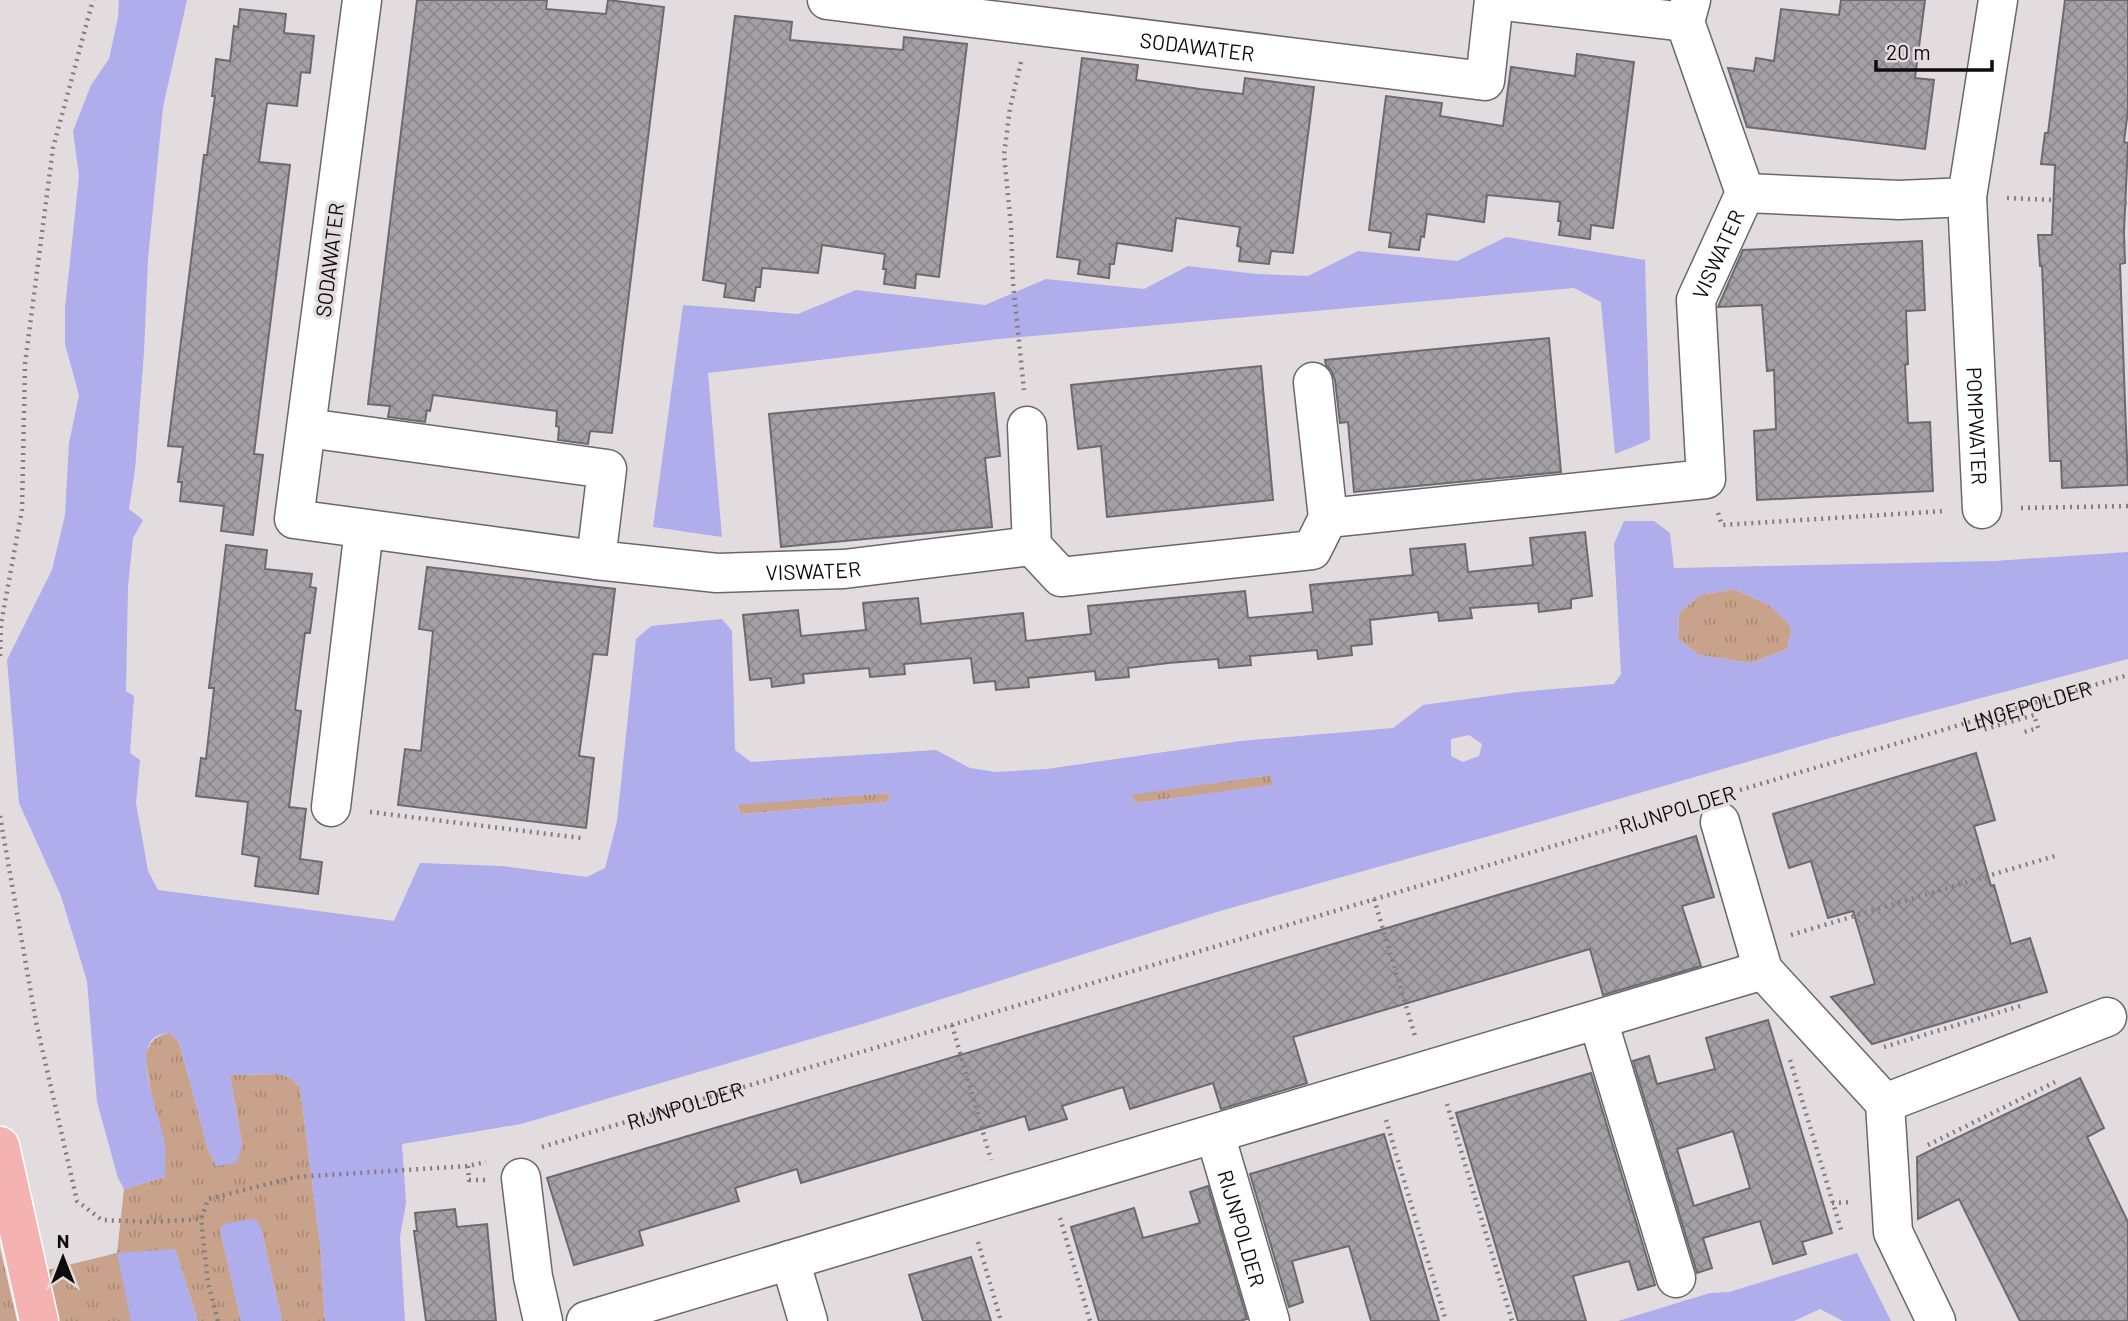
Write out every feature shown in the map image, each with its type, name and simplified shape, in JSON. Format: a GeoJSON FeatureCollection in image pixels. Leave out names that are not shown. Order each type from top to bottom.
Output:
{"type":"FeatureCollection","features":[{"type":"Feature","properties":{"kind":"main road"},"geometry":{"type":"LineString","coordinates":[[0,1146],[39,1321]]}},
{"type":"Feature","properties":{"kind":"street","name":"SODAWATER"},"geometry":{"type":"LineString","coordinates":[[294,519],[362,0]]}},
{"type":"Feature","properties":{"kind":"street","name":"SODAWATER"},"geometry":{"type":"LineString","coordinates":[[827,0],[1485,81],[1494,0],[1688,11]]}},
{"type":"Feature","properties":{"kind":"street","name":"POMPWATER"},"geometry":{"type":"LineString","coordinates":[[1982,509],[1967,197],[1998,0]]}},
{"type":"Feature","properties":{"kind":"street","name":"VISWATER"},"geometry":{"type":"LineString","coordinates":[[1688,11],[1745,193],[1696,300],[1706,479]]}},
{"type":"Feature","properties":{"kind":"street"},"geometry":{"type":"LineString","coordinates":[[1745,193],[1899,200],[1967,197]]}},
{"type":"Feature","properties":{"kind":"street"},"geometry":{"type":"LineString","coordinates":[[1027,426],[1032,546],[1061,577],[1312,550],[1328,519],[1313,382]]}},
{"type":"Feature","properties":{"kind":"street"},"geometry":{"type":"LineString","coordinates":[[307,428],[607,469],[596,560]]}},
{"type":"Feature","properties":{"kind":"street"},"geometry":{"type":"LineString","coordinates":[[1328,519],[1706,479]]}},
{"type":"Feature","properties":{"kind":"street","name":"VISWATER"},"geometry":{"type":"LineString","coordinates":[[294,519],[596,560],[717,573],[844,569],[1032,546]]}},
{"type":"Feature","properties":{"kind":"street"},"geometry":{"type":"LineString","coordinates":[[331,807],[364,529]]}},
{"type":"Feature","properties":{"kind":"street","name":"RIJNPOLDER"},"geometry":{"type":"LineString","coordinates":[[1714,807],[1760,957],[1885,1103]]}},
{"type":"Feature","properties":{"kind":"street"},"geometry":{"type":"LineString","coordinates":[[586,1321],[1598,1020],[1760,957]]}},
{"type":"Feature","properties":{"kind":"street"},"geometry":{"type":"LineString","coordinates":[[1936,1321],[1893,1231],[1885,1103],[2107,1017]]}},
{"type":"Feature","properties":{"kind":"street"},"geometry":{"type":"LineString","coordinates":[[1598,1020],[1676,1278]]}},
{"type":"Feature","properties":{"kind":"street","name":"RIJNPOLDER"},"geometry":{"type":"LineString","coordinates":[[1215,1134],[1270,1321]]}},
{"type":"Feature","properties":{"kind":"street"},"geometry":{"type":"LineString","coordinates":[[516,1163],[533,1277],[543,1321]]}},
{"type":"Feature","properties":{"kind":"street"},"geometry":{"type":"LineString","coordinates":[[790,1260],[808,1321]]}},
{"type":"Feature","properties":{"kind":"path"},"geometry":{"type":"LineString","coordinates":[[0,656],[1,624],[22,510],[25,364],[53,148],[93,0]]}},
{"type":"Feature","properties":{"kind":"path"},"geometry":{"type":"LineString","coordinates":[[1022,359],[1013,283],[1012,226],[1004,155],[1010,108],[1030,24]]}},
{"type":"Feature","properties":{"kind":"path"},"geometry":{"type":"LineString","coordinates":[[1967,197],[2053,200]]}},
{"type":"Feature","properties":{"kind":"path"},"geometry":{"type":"LineString","coordinates":[[1706,479],[1722,525],[1982,509]]}},
{"type":"Feature","properties":{"kind":"path","name":"POMPWATER"},"geometry":{"type":"LineString","coordinates":[[1982,509],[2128,506]]}},
{"type":"Feature","properties":{"kind":"path","name":"LINGEPOLDER"},"geometry":{"type":"LineString","coordinates":[[2021,733],[2038,728],[2034,715],[1982,730],[1979,719],[2128,675]]}},
{"type":"Feature","properties":{"kind":"path","name":"RIJNPOLDER"},"geometry":{"type":"LineString","coordinates":[[201,1219],[208,1199],[296,1177],[516,1163],[953,1025],[1374,899],[1714,807],[1979,719]]}},
{"type":"Feature","properties":{"kind":"path"},"geometry":{"type":"LineString","coordinates":[[331,807],[581,838]]}},
{"type":"Feature","properties":{"kind":"path"},"geometry":{"type":"LineString","coordinates":[[0,816],[36,1022],[77,1201],[102,1220],[150,1222],[201,1219],[208,1283],[218,1321]]}},
{"type":"Feature","properties":{"kind":"path"},"geometry":{"type":"LineString","coordinates":[[1760,957],[2058,855]]}},
{"type":"Feature","properties":{"kind":"path"},"geometry":{"type":"LineString","coordinates":[[1374,899],[1512,1321]]}},
{"type":"Feature","properties":{"kind":"path"},"geometry":{"type":"LineString","coordinates":[[1846,1058],[2030,1002]]}},
{"type":"Feature","properties":{"kind":"path"},"geometry":{"type":"LineString","coordinates":[[953,1025],[985,1203],[1001,1321]]}},
{"type":"Feature","properties":{"kind":"path"},"geometry":{"type":"LineString","coordinates":[[1786,1047],[1842,1233]]}},
{"type":"Feature","properties":{"kind":"path"},"geometry":{"type":"LineString","coordinates":[[1889,1164],[2061,1079]]}},
{"type":"Feature","properties":{"kind":"path"},"geometry":{"type":"LineString","coordinates":[[1376,1086],[1446,1321]]}},
{"type":"Feature","properties":{"kind":"path"},"geometry":{"type":"LineString","coordinates":[[1049,1183],[1090,1321]]}},
{"type":"Feature","properties":{"kind":"green space"},"geometry":{"type":"Polygon","coordinates":[[[1734,589],[1771,606],[1792,628],[1787,649],[1751,663],[1699,655],[1678,639],[1679,613],[1700,595],[1734,589]]]}},
{"type":"Feature","properties":{"kind":"green space"},"geometry":{"type":"Polygon","coordinates":[[[1272,775],[1273,785],[1136,803],[1130,794],[1272,775]]]}},
{"type":"Feature","properties":{"kind":"green space"},"geometry":{"type":"Polygon","coordinates":[[[891,793],[887,802],[741,814],[736,804],[891,793]]]}},
{"type":"Feature","properties":{"kind":"green space"},"geometry":{"type":"Polygon","coordinates":[[[170,1033],[179,1042],[208,1149],[216,1166],[242,1144],[230,1075],[280,1074],[292,1079],[300,1087],[320,1243],[325,1321],[282,1321],[261,1228],[220,1229],[241,1321],[198,1321],[175,1249],[131,1321],[55,1321],[43,1271],[117,1253],[124,1189],[165,1177],[145,1056],[154,1040],[170,1033]]]}},
{"type":"Feature","properties":{"kind":"green space"},"geometry":{"type":"Polygon","coordinates":[[[0,1248],[17,1321],[0,1321],[0,1248]]]}},
{"type":"Feature","properties":{"kind":"water"},"geometry":{"type":"Polygon","coordinates":[[[119,0],[187,0],[163,107],[148,259],[135,470],[129,509],[143,520],[133,538],[128,586],[126,691],[134,696],[130,753],[140,760],[136,803],[148,871],[158,890],[394,921],[420,863],[502,866],[587,877],[605,868],[617,821],[636,639],[651,626],[722,619],[732,631],[735,750],[751,762],[936,750],[970,768],[996,772],[1047,769],[1240,741],[1393,728],[1423,705],[1519,692],[1614,684],[1621,674],[1614,544],[1624,521],[1654,521],[1670,533],[1674,568],[1994,561],[2128,552],[2128,659],[1830,738],[1220,911],[869,1022],[521,1124],[402,1144],[406,1203],[400,1237],[405,1321],[325,1321],[320,1243],[300,1087],[292,1079],[280,1074],[230,1075],[242,1144],[237,1163],[216,1166],[208,1149],[179,1042],[170,1033],[159,1035],[151,1042],[147,1053],[147,1068],[165,1144],[165,1177],[124,1189],[118,1178],[97,1102],[87,981],[61,896],[19,803],[7,660],[52,570],[65,515],[69,443],[79,395],[65,344],[65,308],[79,176],[73,131],[91,85],[109,59],[119,0]],[[1734,589],[1700,595],[1679,613],[1678,639],[1699,655],[1751,663],[1787,649],[1792,628],[1771,606],[1734,589]],[[1469,735],[1451,739],[1451,756],[1463,762],[1479,756],[1482,744],[1469,735]],[[1271,775],[1131,795],[1136,803],[1272,785],[1271,775]],[[891,793],[736,805],[741,814],[887,802],[891,793]]]}},
{"type":"Feature","properties":{"kind":"water"},"geometry":{"type":"Polygon","coordinates":[[[1506,237],[1645,260],[1650,440],[1615,454],[1601,302],[1574,288],[999,339],[708,373],[722,537],[653,527],[683,305],[798,314],[856,290],[985,305],[1046,279],[1144,289],[1188,266],[1257,274],[1308,276],[1358,251],[1457,261],[1506,237]]]}},
{"type":"Feature","properties":{"kind":"water"},"geometry":{"type":"Polygon","coordinates":[[[252,1219],[257,1221],[261,1228],[282,1321],[241,1321],[220,1229],[224,1224],[252,1219]]]}},
{"type":"Feature","properties":{"kind":"water"},"geometry":{"type":"Polygon","coordinates":[[[175,1249],[198,1321],[131,1321],[117,1253],[175,1249]]]}},
{"type":"Feature","properties":{"kind":"water"},"geometry":{"type":"Polygon","coordinates":[[[1857,1253],[1891,1321],[1843,1321],[1820,1309],[1794,1321],[1618,1321],[1710,1293],[1729,1292],[1857,1253]]]}},
{"type":"Feature","properties":{"kind":"building"},"geometry":{"type":"Polygon","coordinates":[[[417,0],[547,0],[546,9],[606,14],[608,0],[664,7],[612,433],[590,431],[588,444],[558,440],[557,411],[433,395],[425,422],[388,417],[390,406],[368,404],[417,0]]]}},
{"type":"Feature","properties":{"kind":"building"},"geometry":{"type":"Polygon","coordinates":[[[1841,0],[1925,0],[1915,78],[1934,80],[1925,149],[1747,127],[1728,68],[1754,71],[1756,58],[1774,61],[1781,9],[1839,15],[1841,0]]]}},
{"type":"Feature","properties":{"kind":"building"},"geometry":{"type":"Polygon","coordinates":[[[2065,0],[2128,0],[2128,110],[2124,142],[2128,143],[2125,263],[2120,264],[2128,485],[2062,488],[2061,461],[2050,461],[2042,266],[2038,235],[2052,235],[2055,165],[2041,164],[2045,133],[2048,133],[2065,0]]]}},
{"type":"Feature","properties":{"kind":"building"},"geometry":{"type":"Polygon","coordinates":[[[240,9],[286,14],[284,33],[314,36],[310,73],[301,72],[297,106],[267,103],[259,162],[290,165],[254,454],[263,455],[253,535],[221,531],[224,506],[180,501],[182,482],[178,482],[183,447],[168,446],[204,155],[207,155],[215,96],[212,96],[216,59],[230,61],[234,26],[238,27],[240,9]]]}},
{"type":"Feature","properties":{"kind":"building"},"geometry":{"type":"Polygon","coordinates":[[[735,16],[792,22],[790,40],[903,50],[904,37],[967,44],[939,277],[916,274],[915,288],[884,284],[885,254],[822,245],[818,273],[762,268],[760,287],[756,287],[754,301],[724,297],[726,284],[703,280],[735,16]]]}},
{"type":"Feature","properties":{"kind":"building"},"geometry":{"type":"Polygon","coordinates":[[[1577,54],[1634,62],[1613,228],[1591,225],[1590,239],[1559,235],[1560,202],[1487,195],[1484,222],[1427,214],[1419,250],[1389,247],[1391,233],[1369,230],[1386,96],[1442,103],[1440,116],[1503,126],[1511,67],[1575,76],[1577,54]]]}},
{"type":"Feature","properties":{"kind":"building"},"geometry":{"type":"Polygon","coordinates":[[[1082,58],[1138,65],[1136,80],[1200,89],[1243,94],[1245,78],[1314,87],[1293,253],[1271,251],[1269,264],[1239,261],[1241,247],[1237,246],[1240,227],[1176,218],[1172,251],[1117,243],[1114,264],[1110,264],[1109,278],[1078,274],[1080,260],[1057,257],[1082,58]]]}},
{"type":"Feature","properties":{"kind":"building"},"geometry":{"type":"Polygon","coordinates":[[[1922,241],[1925,310],[1906,311],[1908,364],[1905,365],[1908,423],[1930,422],[1933,491],[1757,500],[1754,431],[1776,429],[1774,370],[1767,371],[1762,305],[1718,307],[1743,250],[1922,241]]]}},
{"type":"Feature","properties":{"kind":"building"},"geometry":{"type":"Polygon","coordinates":[[[1549,338],[1561,472],[1354,492],[1348,422],[1340,423],[1335,380],[1325,360],[1549,338]]]}},
{"type":"Feature","properties":{"kind":"building"},"geometry":{"type":"Polygon","coordinates":[[[1261,366],[1273,500],[1107,517],[1101,446],[1078,449],[1071,385],[1261,366]]]}},
{"type":"Feature","properties":{"kind":"building"},"geometry":{"type":"Polygon","coordinates":[[[994,393],[1000,456],[985,458],[992,527],[781,547],[769,414],[994,393]]]}},
{"type":"Feature","properties":{"kind":"building"},"geometry":{"type":"Polygon","coordinates":[[[1585,532],[1592,596],[1571,599],[1571,608],[1539,612],[1538,603],[1470,608],[1472,618],[1439,621],[1438,612],[1370,620],[1372,644],[1351,646],[1352,655],[1318,659],[1317,650],[1250,656],[1251,665],[1219,668],[1218,659],[1168,663],[1128,668],[1129,677],[1096,680],[1095,671],[1028,678],[1029,687],[996,690],[995,681],[974,683],[971,658],[904,664],[905,674],[870,677],[869,668],[803,674],[804,683],[772,687],[771,678],[750,680],[743,615],[798,610],[801,636],[866,630],[863,603],[918,598],[921,624],[1023,613],[1026,641],[1091,634],[1088,606],[1245,591],[1248,618],[1313,612],[1310,585],[1413,575],[1410,549],[1465,544],[1468,572],[1533,565],[1530,538],[1585,532]]]}},
{"type":"Feature","properties":{"kind":"building"},"geometry":{"type":"Polygon","coordinates":[[[226,545],[267,550],[265,569],[312,574],[310,587],[316,588],[310,633],[305,633],[295,710],[301,711],[289,807],[306,809],[300,859],[322,862],[318,894],[255,886],[259,857],[242,854],[248,802],[196,796],[201,758],[206,759],[214,688],[209,688],[226,545]]]}},
{"type":"Feature","properties":{"kind":"building"},"geometry":{"type":"Polygon","coordinates":[[[427,567],[615,589],[607,655],[593,654],[579,756],[594,758],[586,828],[398,805],[405,749],[421,751],[433,631],[419,629],[427,567]]]}},
{"type":"Feature","properties":{"kind":"building"},"geometry":{"type":"Polygon","coordinates":[[[1976,753],[1995,820],[1974,826],[1991,886],[1994,885],[2011,944],[2030,938],[2047,992],[1872,1044],[1831,997],[1875,984],[1853,911],[1828,918],[1811,861],[1789,868],[1773,814],[1976,753]]]}},
{"type":"Feature","properties":{"kind":"building"},"geometry":{"type":"Polygon","coordinates":[[[1696,836],[1714,897],[1682,906],[1701,966],[1603,995],[1590,949],[1293,1037],[1307,1083],[1221,1109],[1213,1083],[1130,1109],[1123,1087],[1062,1106],[1067,1119],[1029,1130],[1025,1116],[801,1183],[797,1169],[735,1188],[739,1201],[639,1231],[643,1245],[574,1265],[547,1178],[1696,836]]]}},
{"type":"Feature","properties":{"kind":"building"},"geometry":{"type":"Polygon","coordinates":[[[1768,1020],[1832,1233],[1802,1242],[1806,1254],[1773,1264],[1760,1221],[1703,1238],[1712,1268],[1697,1273],[1633,1061],[1649,1056],[1657,1084],[1715,1069],[1706,1038],[1768,1020]],[[1733,1131],[1677,1149],[1694,1206],[1750,1188],[1733,1131]]]}},
{"type":"Feature","properties":{"kind":"building"},"geometry":{"type":"Polygon","coordinates":[[[1591,1073],[1655,1285],[1638,1290],[1629,1261],[1573,1276],[1586,1321],[1518,1321],[1456,1113],[1591,1073]]]}},
{"type":"Feature","properties":{"kind":"building"},"geometry":{"type":"Polygon","coordinates":[[[2080,1078],[2104,1128],[2087,1137],[2128,1222],[2128,1321],[2020,1321],[1959,1199],[1918,1219],[1917,1157],[2080,1078]]]}},
{"type":"Feature","properties":{"kind":"building"},"geometry":{"type":"Polygon","coordinates":[[[1384,1134],[1439,1321],[1371,1321],[1349,1246],[1292,1261],[1303,1302],[1289,1307],[1250,1174],[1384,1134]]]}},
{"type":"Feature","properties":{"kind":"building"},"geometry":{"type":"Polygon","coordinates":[[[1208,1186],[1247,1319],[1099,1321],[1071,1227],[1134,1208],[1143,1238],[1200,1223],[1190,1192],[1208,1186]]]}},
{"type":"Feature","properties":{"kind":"building"},"geometry":{"type":"Polygon","coordinates":[[[455,1209],[457,1227],[487,1224],[496,1321],[426,1321],[414,1231],[417,1231],[415,1213],[455,1209]]]}},
{"type":"Feature","properties":{"kind":"building"},"geometry":{"type":"Polygon","coordinates":[[[971,1257],[991,1321],[923,1321],[909,1275],[971,1257]]]}}]}
